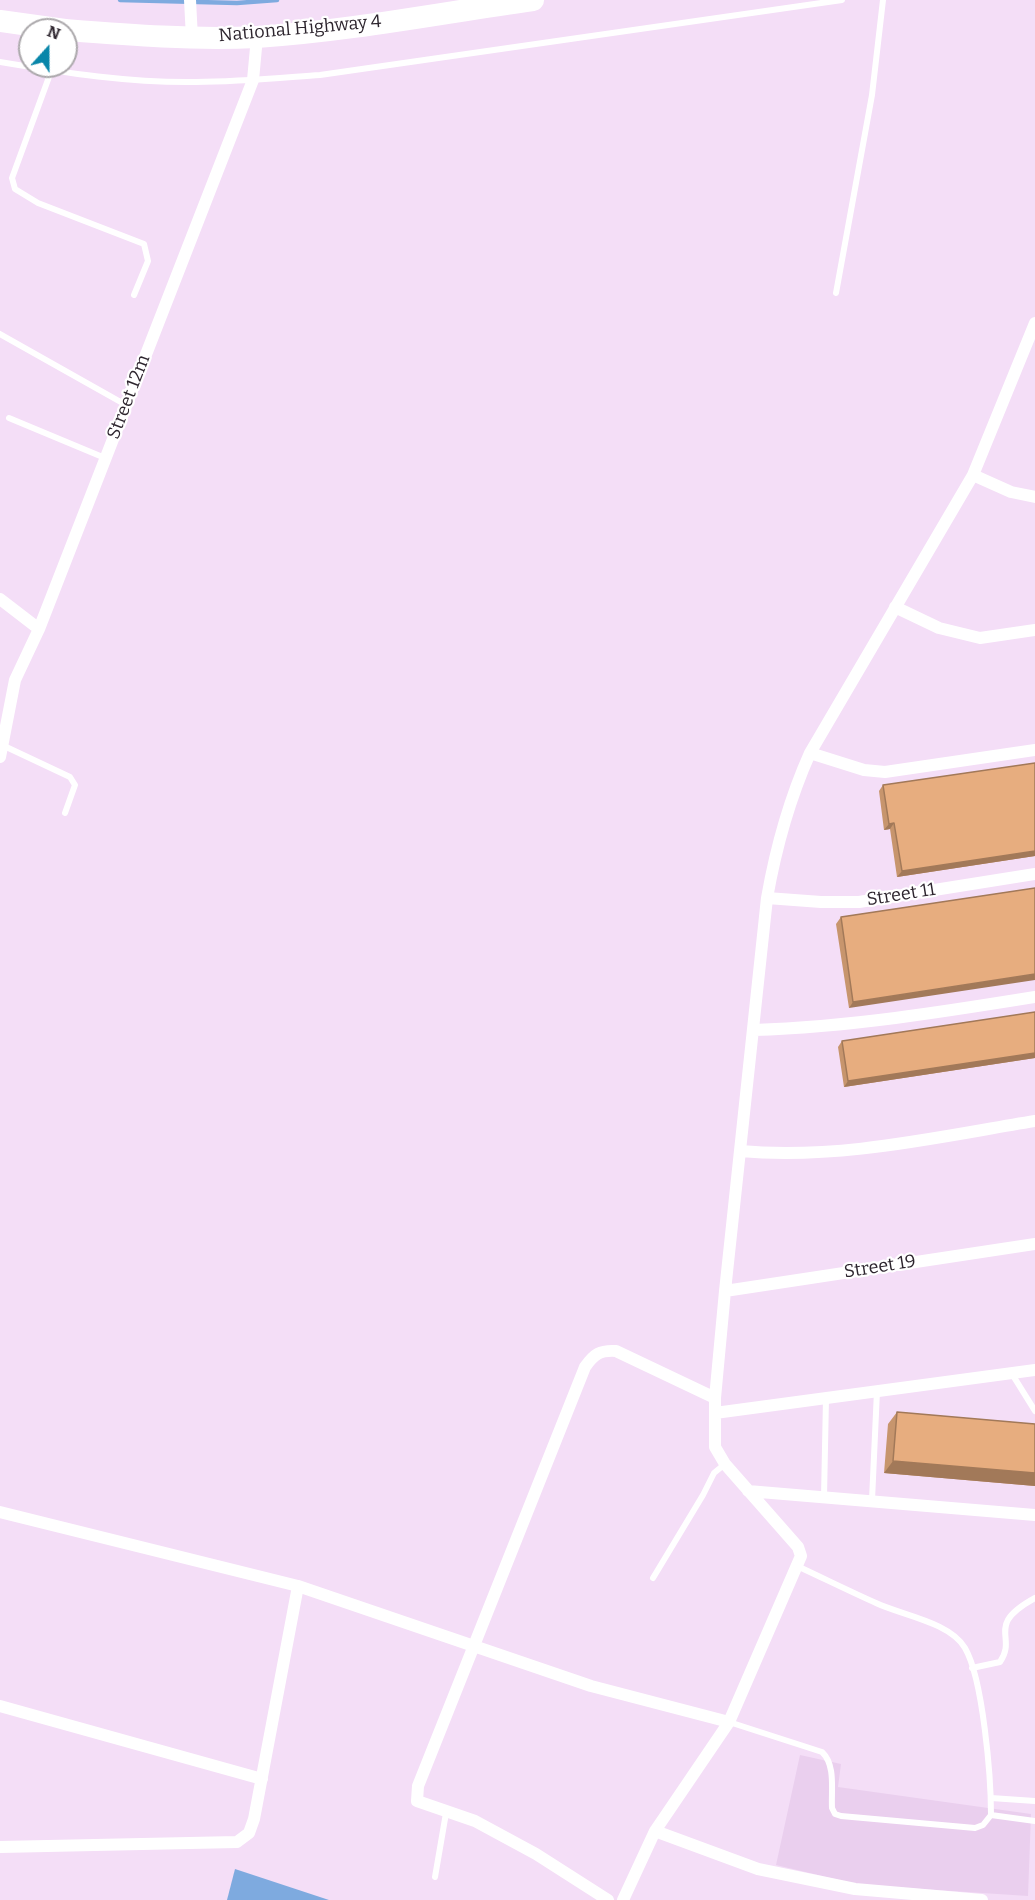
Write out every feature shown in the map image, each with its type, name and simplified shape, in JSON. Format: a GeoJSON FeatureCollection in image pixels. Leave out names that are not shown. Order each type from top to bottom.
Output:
{"type":"FeatureCollection","features":[{"type":"Feature","properties":{"kind":"highway","name":"National Highway 4"},"geometry":{"type":"LineString","coordinates":[[78,31],[146,37],[257,37],[316,31],[533,0]]}},
{"type":"Feature","properties":{"kind":"highway","name":"National Highway 4"},"geometry":{"type":"LineString","coordinates":[[0,21],[18,24]]}},
{"type":"Feature","properties":{"kind":"street"},"geometry":{"type":"LineString","coordinates":[[190,6],[192,38]]}},
{"type":"Feature","properties":{"kind":"street","name":"Street 12m"},"geometry":{"type":"LineString","coordinates":[[1,751],[15,680],[39,629],[253,80],[257,37]]}},
{"type":"Feature","properties":{"kind":"street"},"geometry":{"type":"LineString","coordinates":[[623,1900],[655,1831],[729,1722],[801,1556],[798,1547],[725,1464],[715,1447],[715,1398],[725,1291],[767,898],[775,853],[794,788],[810,753],[947,523],[973,475],[1030,353],[1035,323]]}},
{"type":"Feature","properties":{"kind":"street"},"geometry":{"type":"LineString","coordinates":[[973,475],[1011,492],[1035,497]]}},
{"type":"Feature","properties":{"kind":"street"},"geometry":{"type":"LineString","coordinates":[[0,599],[39,629]]}},
{"type":"Feature","properties":{"kind":"street"},"geometry":{"type":"LineString","coordinates":[[895,607],[939,628],[980,638],[1035,630]]}},
{"type":"Feature","properties":{"kind":"street"},"geometry":{"type":"LineString","coordinates":[[810,753],[864,770],[885,772],[1035,750]]}},
{"type":"Feature","properties":{"kind":"street","name":"Street 11"},"geometry":{"type":"LineString","coordinates":[[767,898],[859,902],[1035,874]]}},
{"type":"Feature","properties":{"kind":"street"},"geometry":{"type":"LineString","coordinates":[[754,1030],[807,1028],[904,1018],[1035,997]]}},
{"type":"Feature","properties":{"kind":"street"},"geometry":{"type":"LineString","coordinates":[[740,1151],[784,1155],[842,1152],[1035,1121]]}},
{"type":"Feature","properties":{"kind":"street","name":"Street 19"},"geometry":{"type":"LineString","coordinates":[[725,1291],[1035,1244]]}},
{"type":"Feature","properties":{"kind":"street"},"geometry":{"type":"LineString","coordinates":[[608,1900],[536,1854],[475,1821],[446,1813],[417,1801],[416,1795],[585,1367],[591,1358],[605,1350],[616,1350],[715,1398]]}},
{"type":"Feature","properties":{"kind":"street"},"geometry":{"type":"LineString","coordinates":[[715,1413],[1035,1370]]}},
{"type":"Feature","properties":{"kind":"street"},"geometry":{"type":"LineString","coordinates":[[748,1491],[1035,1515]]}},
{"type":"Feature","properties":{"kind":"street"},"geometry":{"type":"LineString","coordinates":[[0,1512],[298,1586],[591,1686],[729,1722]]}},
{"type":"Feature","properties":{"kind":"street"},"geometry":{"type":"LineString","coordinates":[[0,1847],[237,1842],[249,1833],[262,1779],[298,1586]]}},
{"type":"Feature","properties":{"kind":"street"},"geometry":{"type":"LineString","coordinates":[[0,1706],[262,1779]]}},
{"type":"Feature","properties":{"kind":"street"},"geometry":{"type":"LineString","coordinates":[[655,1831],[758,1869],[853,1894],[982,1900]]}},
{"type":"Feature","properties":{"kind":"lane"},"geometry":{"type":"LineString","coordinates":[[78,71],[143,80],[195,82],[320,75],[842,0]]}},
{"type":"Feature","properties":{"kind":"lane"},"geometry":{"type":"LineString","coordinates":[[836,293],[872,95],[882,0]]}},
{"type":"Feature","properties":{"kind":"lane"},"geometry":{"type":"LineString","coordinates":[[0,62],[18,64]]}},
{"type":"Feature","properties":{"kind":"lane"},"geometry":{"type":"LineString","coordinates":[[48,78],[12,178],[15,189],[39,202],[144,244],[148,261],[134,296]]}},
{"type":"Feature","properties":{"kind":"lane"},"geometry":{"type":"LineString","coordinates":[[0,334],[126,405]]}},
{"type":"Feature","properties":{"kind":"lane"},"geometry":{"type":"LineString","coordinates":[[9,418],[105,458]]}},
{"type":"Feature","properties":{"kind":"lane"},"geometry":{"type":"LineString","coordinates":[[1,751],[70,777],[75,785],[65,813]]}},
{"type":"Feature","properties":{"kind":"lane"},"geometry":{"type":"LineString","coordinates":[[1011,1373],[1035,1412]]}},
{"type":"Feature","properties":{"kind":"lane"},"geometry":{"type":"LineString","coordinates":[[872,1500],[877,1391]]}},
{"type":"Feature","properties":{"kind":"lane"},"geometry":{"type":"LineString","coordinates":[[824,1498],[826,1398]]}},
{"type":"Feature","properties":{"kind":"lane"},"geometry":{"type":"LineString","coordinates":[[653,1578],[703,1495],[707,1482],[725,1464]]}},
{"type":"Feature","properties":{"kind":"lane"},"geometry":{"type":"LineString","coordinates":[[729,1722],[822,1752],[829,1759],[831,1768],[832,1808],[835,1814],[975,1828],[983,1825],[991,1815],[985,1734],[972,1668],[964,1647],[949,1632],[877,1604],[797,1566]]}},
{"type":"Feature","properties":{"kind":"lane"},"geometry":{"type":"LineString","coordinates":[[972,1668],[1000,1662],[1004,1656],[1006,1619],[1035,1598]]}},
{"type":"Feature","properties":{"kind":"lane"},"geometry":{"type":"LineString","coordinates":[[991,1798],[1035,1801]]}},
{"type":"Feature","properties":{"kind":"lane"},"geometry":{"type":"LineString","coordinates":[[435,1878],[446,1813]]}},
{"type":"Feature","properties":{"kind":"lane"},"geometry":{"type":"LineString","coordinates":[[991,1815],[1035,1821]]}},
{"type":"Feature","properties":{"kind":"shaded area"},"geometry":{"type":"Polygon","coordinates":[[[800,1755],[841,1764],[838,1787],[1031,1814],[1028,1896],[860,1885],[776,1865],[800,1755]]]}},
{"type":"Feature","properties":{"kind":"water"},"geometry":{"type":"Polygon","coordinates":[[[235,1869],[329,1900],[227,1900],[235,1869]]]}},
{"type":"Feature","properties":{"kind":"building"},"geometry":{"type":"Polygon","coordinates":[[[1035,763],[1035,851],[902,871],[894,823],[889,824],[883,785],[1035,763]]]}},
{"type":"Feature","properties":{"kind":"building"},"geometry":{"type":"Polygon","coordinates":[[[1035,888],[1035,974],[853,1002],[841,917],[1035,888]]]}},
{"type":"Feature","properties":{"kind":"building"},"geometry":{"type":"Polygon","coordinates":[[[1035,1012],[1035,1053],[848,1081],[842,1041],[1035,1012]]]}},
{"type":"Feature","properties":{"kind":"building"},"geometry":{"type":"Polygon","coordinates":[[[897,1412],[1035,1424],[1035,1473],[893,1461],[897,1412]]]}},
{"type":"Feature","properties":{"kind":"waterway"},"geometry":{"type":"LineString","coordinates":[[120,0],[237,3],[277,0]]}}]}
